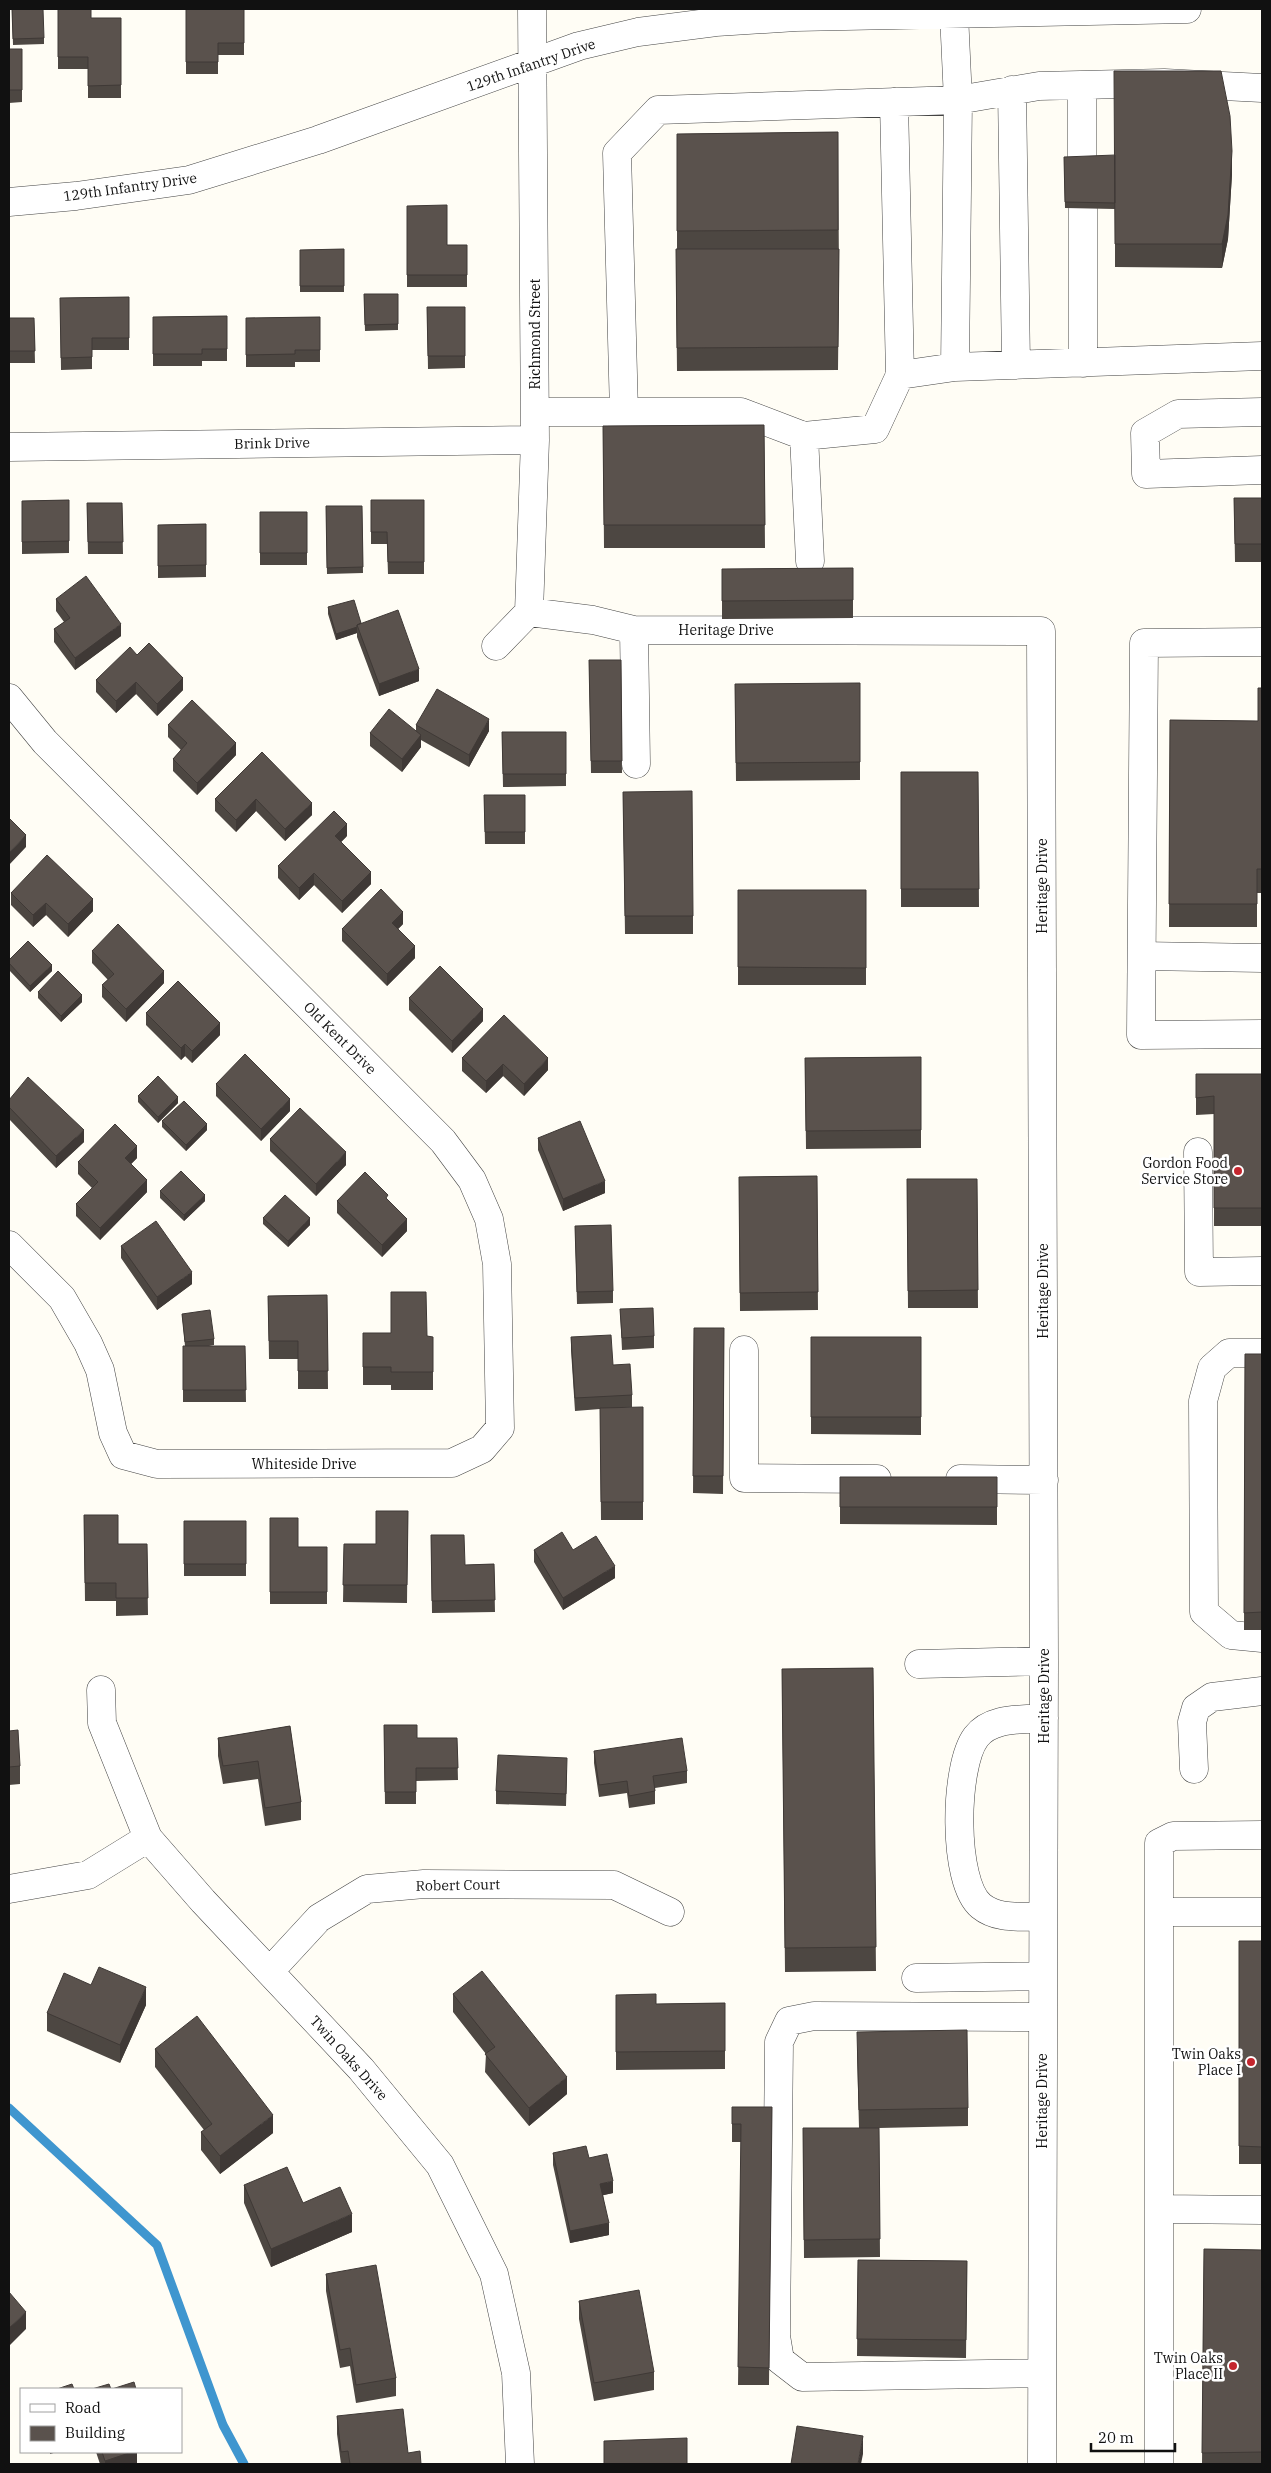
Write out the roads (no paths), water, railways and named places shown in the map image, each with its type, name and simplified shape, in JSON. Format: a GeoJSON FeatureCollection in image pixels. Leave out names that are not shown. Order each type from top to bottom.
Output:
{"type":"FeatureCollection","features":[{"type":"Feature","properties":{"kind":"street","name":"Richmond Street"},"geometry":{"type":"LineString","coordinates":[[529,612],[535,440],[532,9]]}},
{"type":"Feature","properties":{"kind":"street","name":"129th Infantry Drive"},"geometry":{"type":"LineString","coordinates":[[9,202],[76,196],[189,180],[318,140],[579,46],[630,34],[716,22],[796,18],[1008,11],[1187,9]]}},
{"type":"Feature","properties":{"kind":"street"},"geometry":{"type":"LineString","coordinates":[[954,14],[958,100],[955,367]]}},
{"type":"Feature","properties":{"kind":"street"},"geometry":{"type":"LineString","coordinates":[[624,412],[617,153],[658,110],[958,100],[1039,86],[1164,83],[1262,88]]}},
{"type":"Feature","properties":{"kind":"street"},"geometry":{"type":"LineString","coordinates":[[1082,85],[1082,162]]}},
{"type":"Feature","properties":{"kind":"street"},"geometry":{"type":"LineString","coordinates":[[1012,90],[1016,365]]}},
{"type":"Feature","properties":{"kind":"street"},"geometry":{"type":"LineString","coordinates":[[535,412],[741,412],[804,436],[875,429],[900,375],[894,102]]}},
{"type":"Feature","properties":{"kind":"street"},"geometry":{"type":"LineString","coordinates":[[1082,209],[1083,362]]}},
{"type":"Feature","properties":{"kind":"street"},"geometry":{"type":"LineString","coordinates":[[900,375],[955,367],[1262,356]]}},
{"type":"Feature","properties":{"kind":"street"},"geometry":{"type":"LineString","coordinates":[[1262,412],[1178,414],[1145,433],[1146,474],[1262,470]]}},
{"type":"Feature","properties":{"kind":"street"},"geometry":{"type":"LineString","coordinates":[[804,436],[810,561]]}},
{"type":"Feature","properties":{"kind":"street","name":"Brink Drive"},"geometry":{"type":"LineString","coordinates":[[9,447],[535,440]]}},
{"type":"Feature","properties":{"kind":"street"},"geometry":{"type":"LineString","coordinates":[[496,646],[529,612]]}},
{"type":"Feature","properties":{"kind":"street","name":"Heritage Drive"},"geometry":{"type":"LineString","coordinates":[[529,612],[593,620],[634,630],[1041,631],[1044,1480],[1042,2464]]}},
{"type":"Feature","properties":{"kind":"street"},"geometry":{"type":"LineString","coordinates":[[634,630],[636,764]]}},
{"type":"Feature","properties":{"kind":"street"},"geometry":{"type":"LineString","coordinates":[[1262,642],[1144,643],[1141,1035],[1262,1034]]}},
{"type":"Feature","properties":{"kind":"street","name":"Old Kent Drive"},"geometry":{"type":"LineString","coordinates":[[9,698],[45,742],[443,1140],[472,1180],[489,1219],[497,1264],[500,1428],[482,1449]]}},
{"type":"Feature","properties":{"kind":"street"},"geometry":{"type":"LineString","coordinates":[[1142,956],[1262,958]]}},
{"type":"Feature","properties":{"kind":"street"},"geometry":{"type":"LineString","coordinates":[[1198,1152],[1199,1272],[1262,1271]]}},
{"type":"Feature","properties":{"kind":"street","name":"Whiteside Drive"},"geometry":{"type":"LineString","coordinates":[[9,1245],[62,1298],[88,1343],[100,1370],[113,1434],[123,1455],[157,1464],[452,1463],[482,1449]]}},
{"type":"Feature","properties":{"kind":"street"},"geometry":{"type":"LineString","coordinates":[[744,1350],[744,1478],[904,1479]]}},
{"type":"Feature","properties":{"kind":"street"},"geometry":{"type":"LineString","coordinates":[[1262,1353],[1229,1353],[1212,1368],[1202,1401],[1204,1612],[1231,1635],[1262,1638]]}},
{"type":"Feature","properties":{"kind":"street"},"geometry":{"type":"LineString","coordinates":[[934,1479],[1044,1480]]}},
{"type":"Feature","properties":{"kind":"street"},"geometry":{"type":"LineString","coordinates":[[919,1664],[1044,1661]]}},
{"type":"Feature","properties":{"kind":"street","name":"Twin Oaks Drive"},"geometry":{"type":"LineString","coordinates":[[101,1690],[102,1723],[148,1838],[203,1902],[361,2068],[440,2165],[494,2274],[516,2373],[520,2464]]}},
{"type":"Feature","properties":{"kind":"street"},"geometry":{"type":"LineString","coordinates":[[1194,1770],[1192,1722],[1196,1708],[1212,1697],[1262,1691]]}},
{"type":"Feature","properties":{"kind":"street"},"geometry":{"type":"LineString","coordinates":[[1043,1917],[998,1916],[980,1905],[966,1884],[960,1845],[959,1800],[966,1760],[976,1737],[993,1724],[1044,1718]]}},
{"type":"Feature","properties":{"kind":"street"},"geometry":{"type":"LineString","coordinates":[[1160,2464],[1159,1843],[1173,1836],[1262,1835]]}},
{"type":"Feature","properties":{"kind":"street"},"geometry":{"type":"LineString","coordinates":[[9,1889],[88,1876],[148,1838]]}},
{"type":"Feature","properties":{"kind":"street","name":"Robert Court"},"geometry":{"type":"LineString","coordinates":[[270,1971],[319,1918],[367,1889],[424,1884],[614,1885],[670,1912]]}},
{"type":"Feature","properties":{"kind":"street"},"geometry":{"type":"LineString","coordinates":[[1159,1912],[1262,1912]]}},
{"type":"Feature","properties":{"kind":"street"},"geometry":{"type":"LineString","coordinates":[[916,1978],[1043,1976]]}},
{"type":"Feature","properties":{"kind":"street"},"geometry":{"type":"LineString","coordinates":[[1042,2373],[802,2377],[780,2360],[776,2336],[779,2042],[789,2021],[814,2016],[1043,2017]]}},
{"type":"Feature","properties":{"kind":"street"},"geometry":{"type":"LineString","coordinates":[[1159,2209],[1262,2210]]}},
{"type":"Feature","properties":{"kind":"waterway"},"geometry":{"type":"LineString","coordinates":[[9,2108],[157,2245],[223,2425],[244,2464]]}},
{"type":"Feature","properties":{"kind":"place","name":"Gordon Food Service Store"},"geometry":{"type":"Point","coordinates":[1238,1171]}},
{"type":"Feature","properties":{"kind":"place","name":"Twin Oaks Place I"},"geometry":{"type":"Point","coordinates":[1251,2062]}},
{"type":"Feature","properties":{"kind":"place","name":"Twin Oaks Place II"},"geometry":{"type":"Point","coordinates":[1233,2366]}}]}
